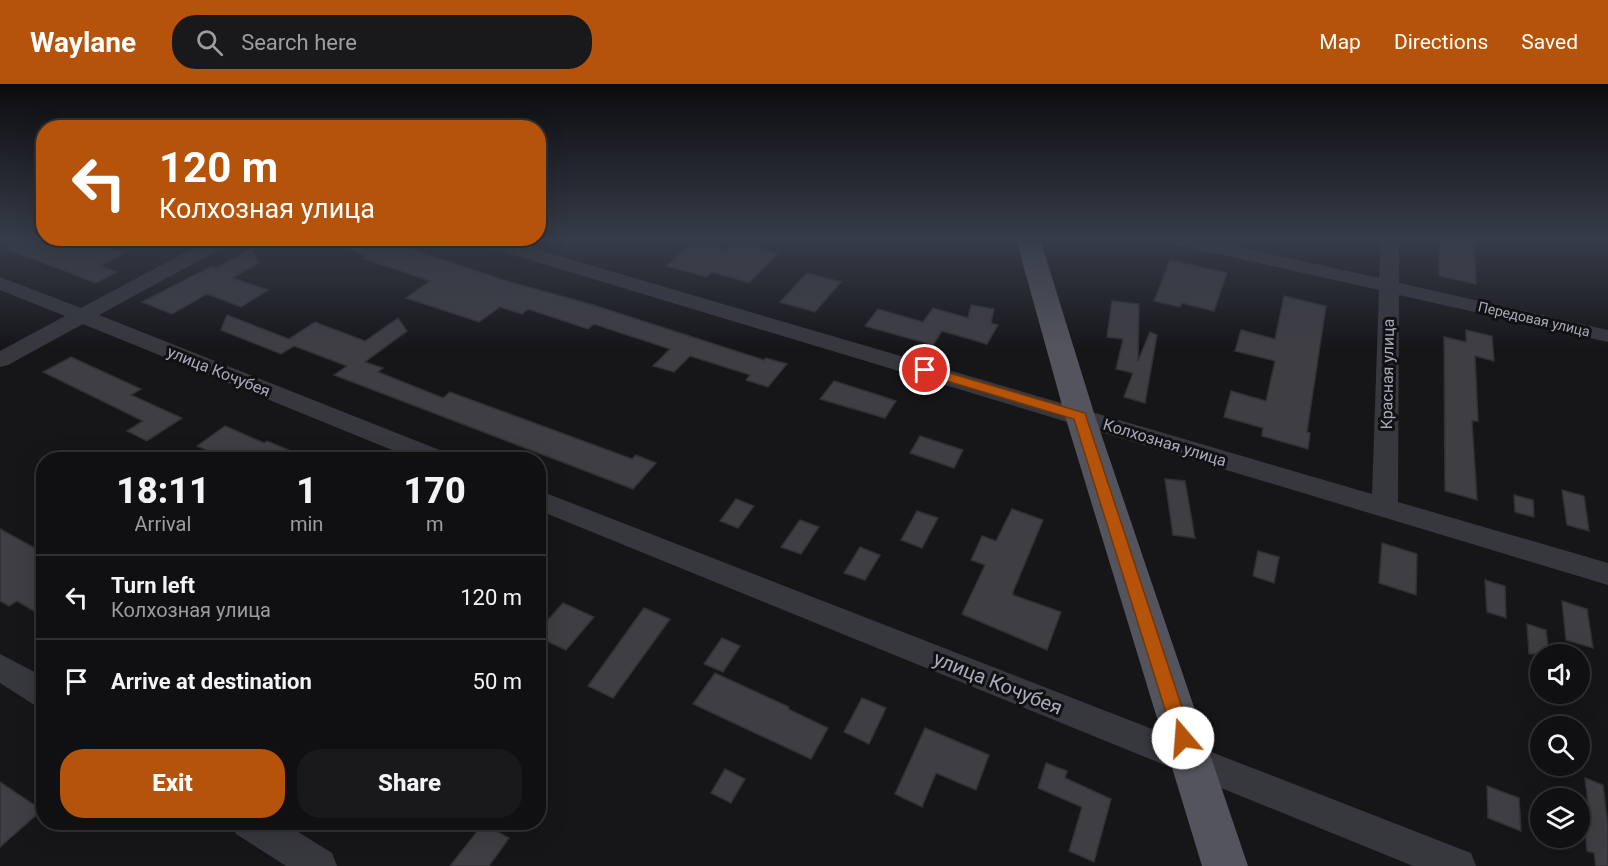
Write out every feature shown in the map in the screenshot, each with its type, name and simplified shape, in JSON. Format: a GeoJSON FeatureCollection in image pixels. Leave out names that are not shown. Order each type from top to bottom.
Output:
{"type":"FeatureCollection","features":[{"type":"Feature","properties":{"kind":"main road"},"geometry":{"type":"LineString","coordinates":[[1039,275],[1080,416],[1225,866]]}},
{"type":"Feature","properties":{"kind":"street"},"geometry":{"type":"LineString","coordinates":[[0,360],[157,275]]}},
{"type":"Feature","properties":{"kind":"street","name":"Колхозная улица"},"geometry":{"type":"LineString","coordinates":[[605,275],[1608,574]]}},
{"type":"Feature","properties":{"kind":"street","name":"Передовая улица"},"geometry":{"type":"LineString","coordinates":[[1341,275],[1608,336]]}},
{"type":"Feature","properties":{"kind":"street","name":"Красная улица"},"geometry":{"type":"LineString","coordinates":[[1385,509],[1388,275]]}},
{"type":"Feature","properties":{"kind":"street","name":"улица Кочубея"},"geometry":{"type":"LineString","coordinates":[[0,283],[421,452]]}},
{"type":"Feature","properties":{"kind":"street","name":"улица Кочубея"},"geometry":{"type":"LineString","coordinates":[[546,502],[1458,866]]}},
{"type":"Feature","properties":{"kind":"street"},"geometry":{"type":"LineString","coordinates":[[0,667],[36,689]]}},
{"type":"Feature","properties":{"kind":"street"},"geometry":{"type":"LineString","coordinates":[[262,830],[319,866]]}},
{"type":"Feature","properties":{"kind":"building"},"geometry":{"type":"Polygon","coordinates":[[[76,275],[110,275],[96,283],[76,275]]]}},
{"type":"Feature","properties":{"kind":"building"},"geometry":{"type":"Polygon","coordinates":[[[194,275],[237,275],[232,278],[268,290],[241,307],[207,294],[172,314],[142,302],[194,275]]]}},
{"type":"Feature","properties":{"kind":"building"},"geometry":{"type":"Polygon","coordinates":[[[414,275],[490,275],[590,304],[764,360],[766,358],[787,364],[768,387],[746,380],[750,375],[690,356],[674,372],[653,366],[670,349],[594,324],[588,329],[528,309],[522,314],[500,307],[479,322],[406,298],[430,281],[414,275]]]}},
{"type":"Feature","properties":{"kind":"building"},"geometry":{"type":"Polygon","coordinates":[[[724,275],[756,275],[749,283],[724,275]]]}},
{"type":"Feature","properties":{"kind":"building"},"geometry":{"type":"Polygon","coordinates":[[[805,275],[816,275],[841,282],[815,312],[780,302],[805,275]]]}},
{"type":"Feature","properties":{"kind":"building"},"geometry":{"type":"Polygon","coordinates":[[[1164,275],[1226,275],[1214,311],[1182,303],[1180,307],[1154,301],[1164,275]]]}},
{"type":"Feature","properties":{"kind":"building"},"geometry":{"type":"Polygon","coordinates":[[[1476,275],[1476,284],[1439,276],[1476,275]]]}},
{"type":"Feature","properties":{"kind":"building"},"geometry":{"type":"Polygon","coordinates":[[[1284,296],[1326,306],[1307,432],[1310,433],[1308,449],[1262,436],[1263,428],[1224,417],[1231,391],[1266,401],[1275,361],[1235,351],[1241,330],[1275,339],[1284,296]]]}},
{"type":"Feature","properties":{"kind":"building"},"geometry":{"type":"Polygon","coordinates":[[[1112,301],[1139,304],[1138,361],[1150,332],[1157,335],[1145,403],[1124,397],[1133,373],[1116,369],[1123,339],[1107,337],[1112,301]]]}},
{"type":"Feature","properties":{"kind":"building"},"geometry":{"type":"Polygon","coordinates":[[[971,305],[994,309],[991,323],[998,325],[987,344],[942,331],[933,345],[865,326],[878,309],[923,322],[933,308],[968,318],[971,305]]]}},
{"type":"Feature","properties":{"kind":"building"},"geometry":{"type":"Polygon","coordinates":[[[227,315],[289,339],[315,322],[365,341],[398,318],[407,331],[365,362],[383,368],[378,372],[443,398],[450,392],[632,459],[636,455],[656,463],[633,489],[546,456],[546,452],[536,452],[334,375],[347,366],[294,346],[281,354],[221,330],[227,315]]]}},
{"type":"Feature","properties":{"kind":"building"},"geometry":{"type":"Polygon","coordinates":[[[1466,330],[1492,336],[1494,361],[1475,356],[1478,421],[1472,421],[1477,500],[1445,491],[1444,337],[1466,342],[1466,330]]]}},
{"type":"Feature","properties":{"kind":"building"},"geometry":{"type":"Polygon","coordinates":[[[71,357],[141,389],[131,395],[182,418],[147,441],[127,431],[143,421],[43,372],[71,357]]]}},
{"type":"Feature","properties":{"kind":"building"},"geometry":{"type":"Polygon","coordinates":[[[834,381],[896,401],[885,418],[820,399],[834,381]]]}},
{"type":"Feature","properties":{"kind":"building"},"geometry":{"type":"Polygon","coordinates":[[[225,426],[264,443],[267,441],[293,452],[211,452],[197,446],[225,426]]]}},
{"type":"Feature","properties":{"kind":"building"},"geometry":{"type":"Polygon","coordinates":[[[920,436],[963,450],[954,468],[910,453],[920,436]]]}},
{"type":"Feature","properties":{"kind":"building"},"geometry":{"type":"Polygon","coordinates":[[[1165,479],[1185,481],[1195,538],[1173,535],[1165,479]]]}},
{"type":"Feature","properties":{"kind":"building"},"geometry":{"type":"Polygon","coordinates":[[[1562,490],[1584,496],[1589,531],[1567,525],[1562,490]]]}},
{"type":"Feature","properties":{"kind":"building"},"geometry":{"type":"Polygon","coordinates":[[[1514,495],[1533,500],[1534,517],[1515,512],[1514,495]]]}},
{"type":"Feature","properties":{"kind":"building"},"geometry":{"type":"Polygon","coordinates":[[[736,499],[754,506],[738,528],[720,521],[736,499]]]}},
{"type":"Feature","properties":{"kind":"building"},"geometry":{"type":"Polygon","coordinates":[[[1012,509],[1043,520],[1013,595],[1061,612],[1047,650],[962,614],[985,565],[971,560],[982,536],[996,541],[1012,509]]]}},
{"type":"Feature","properties":{"kind":"building"},"geometry":{"type":"Polygon","coordinates":[[[917,511],[938,518],[922,548],[901,540],[917,511]]]}},
{"type":"Feature","properties":{"kind":"building"},"geometry":{"type":"Polygon","coordinates":[[[800,520],[819,527],[801,554],[781,547],[800,520]]]}},
{"type":"Feature","properties":{"kind":"building"},"geometry":{"type":"Polygon","coordinates":[[[0,529],[36,549],[36,612],[17,601],[9,606],[0,601],[0,529]]]}},
{"type":"Feature","properties":{"kind":"building"},"geometry":{"type":"Polygon","coordinates":[[[1382,543],[1417,554],[1416,595],[1379,583],[1382,543]]]}},
{"type":"Feature","properties":{"kind":"building"},"geometry":{"type":"Polygon","coordinates":[[[860,547],[880,555],[865,580],[844,573],[860,547]]]}},
{"type":"Feature","properties":{"kind":"building"},"geometry":{"type":"Polygon","coordinates":[[[1258,551],[1279,557],[1274,583],[1253,576],[1258,551]]]}},
{"type":"Feature","properties":{"kind":"building"},"geometry":{"type":"Polygon","coordinates":[[[1485,580],[1505,586],[1506,618],[1487,612],[1485,580]]]}},
{"type":"Feature","properties":{"kind":"building"},"geometry":{"type":"Polygon","coordinates":[[[1562,601],[1587,609],[1593,648],[1590,647],[1590,644],[1566,640],[1562,601]]]}},
{"type":"Feature","properties":{"kind":"building"},"geometry":{"type":"Polygon","coordinates":[[[563,603],[594,617],[566,650],[546,641],[546,622],[563,603]]]}},
{"type":"Feature","properties":{"kind":"building"},"geometry":{"type":"Polygon","coordinates":[[[644,608],[670,619],[613,698],[588,686],[644,608]]]}},
{"type":"Feature","properties":{"kind":"building"},"geometry":{"type":"Polygon","coordinates":[[[1527,624],[1546,630],[1548,644],[1530,644],[1529,654],[1527,624]]]}},
{"type":"Feature","properties":{"kind":"building"},"geometry":{"type":"Polygon","coordinates":[[[722,638],[740,646],[723,672],[704,664],[722,638]]]}},
{"type":"Feature","properties":{"kind":"building"},"geometry":{"type":"Polygon","coordinates":[[[715,673],[789,707],[788,709],[828,728],[811,759],[693,704],[715,673]]]}},
{"type":"Feature","properties":{"kind":"building"},"geometry":{"type":"Polygon","coordinates":[[[862,698],[886,708],[869,744],[844,732],[862,698]]]}},
{"type":"Feature","properties":{"kind":"building"},"geometry":{"type":"Polygon","coordinates":[[[925,728],[989,755],[976,790],[936,773],[922,807],[895,794],[925,728]]]}},
{"type":"Feature","properties":{"kind":"building"},"geometry":{"type":"Polygon","coordinates":[[[1046,763],[1067,771],[1065,778],[1111,799],[1094,862],[1069,851],[1082,807],[1038,788],[1046,763]]]}},
{"type":"Feature","properties":{"kind":"building"},"geometry":{"type":"Polygon","coordinates":[[[725,769],[745,779],[731,803],[711,793],[725,769]]]}},
{"type":"Feature","properties":{"kind":"building"},"geometry":{"type":"Polygon","coordinates":[[[1585,778],[1603,785],[1608,826],[1608,866],[1596,866],[1594,853],[1587,851],[1587,848],[1590,848],[1590,788],[1586,788],[1585,778]]]}},
{"type":"Feature","properties":{"kind":"building"},"geometry":{"type":"Polygon","coordinates":[[[0,782],[36,806],[36,815],[0,847],[0,782]]]}},
{"type":"Feature","properties":{"kind":"building"},"geometry":{"type":"Polygon","coordinates":[[[1487,786],[1519,798],[1521,831],[1488,818],[1487,786]]]}},
{"type":"Feature","properties":{"kind":"building"},"geometry":{"type":"Polygon","coordinates":[[[478,830],[494,830],[509,838],[489,866],[450,866],[478,830]]]}},
{"type":"Feature","properties":{"kind":"route"},"geometry":{"type":"LineString","coordinates":[[925,370],[1080,416],[1183,738]]}}]}
